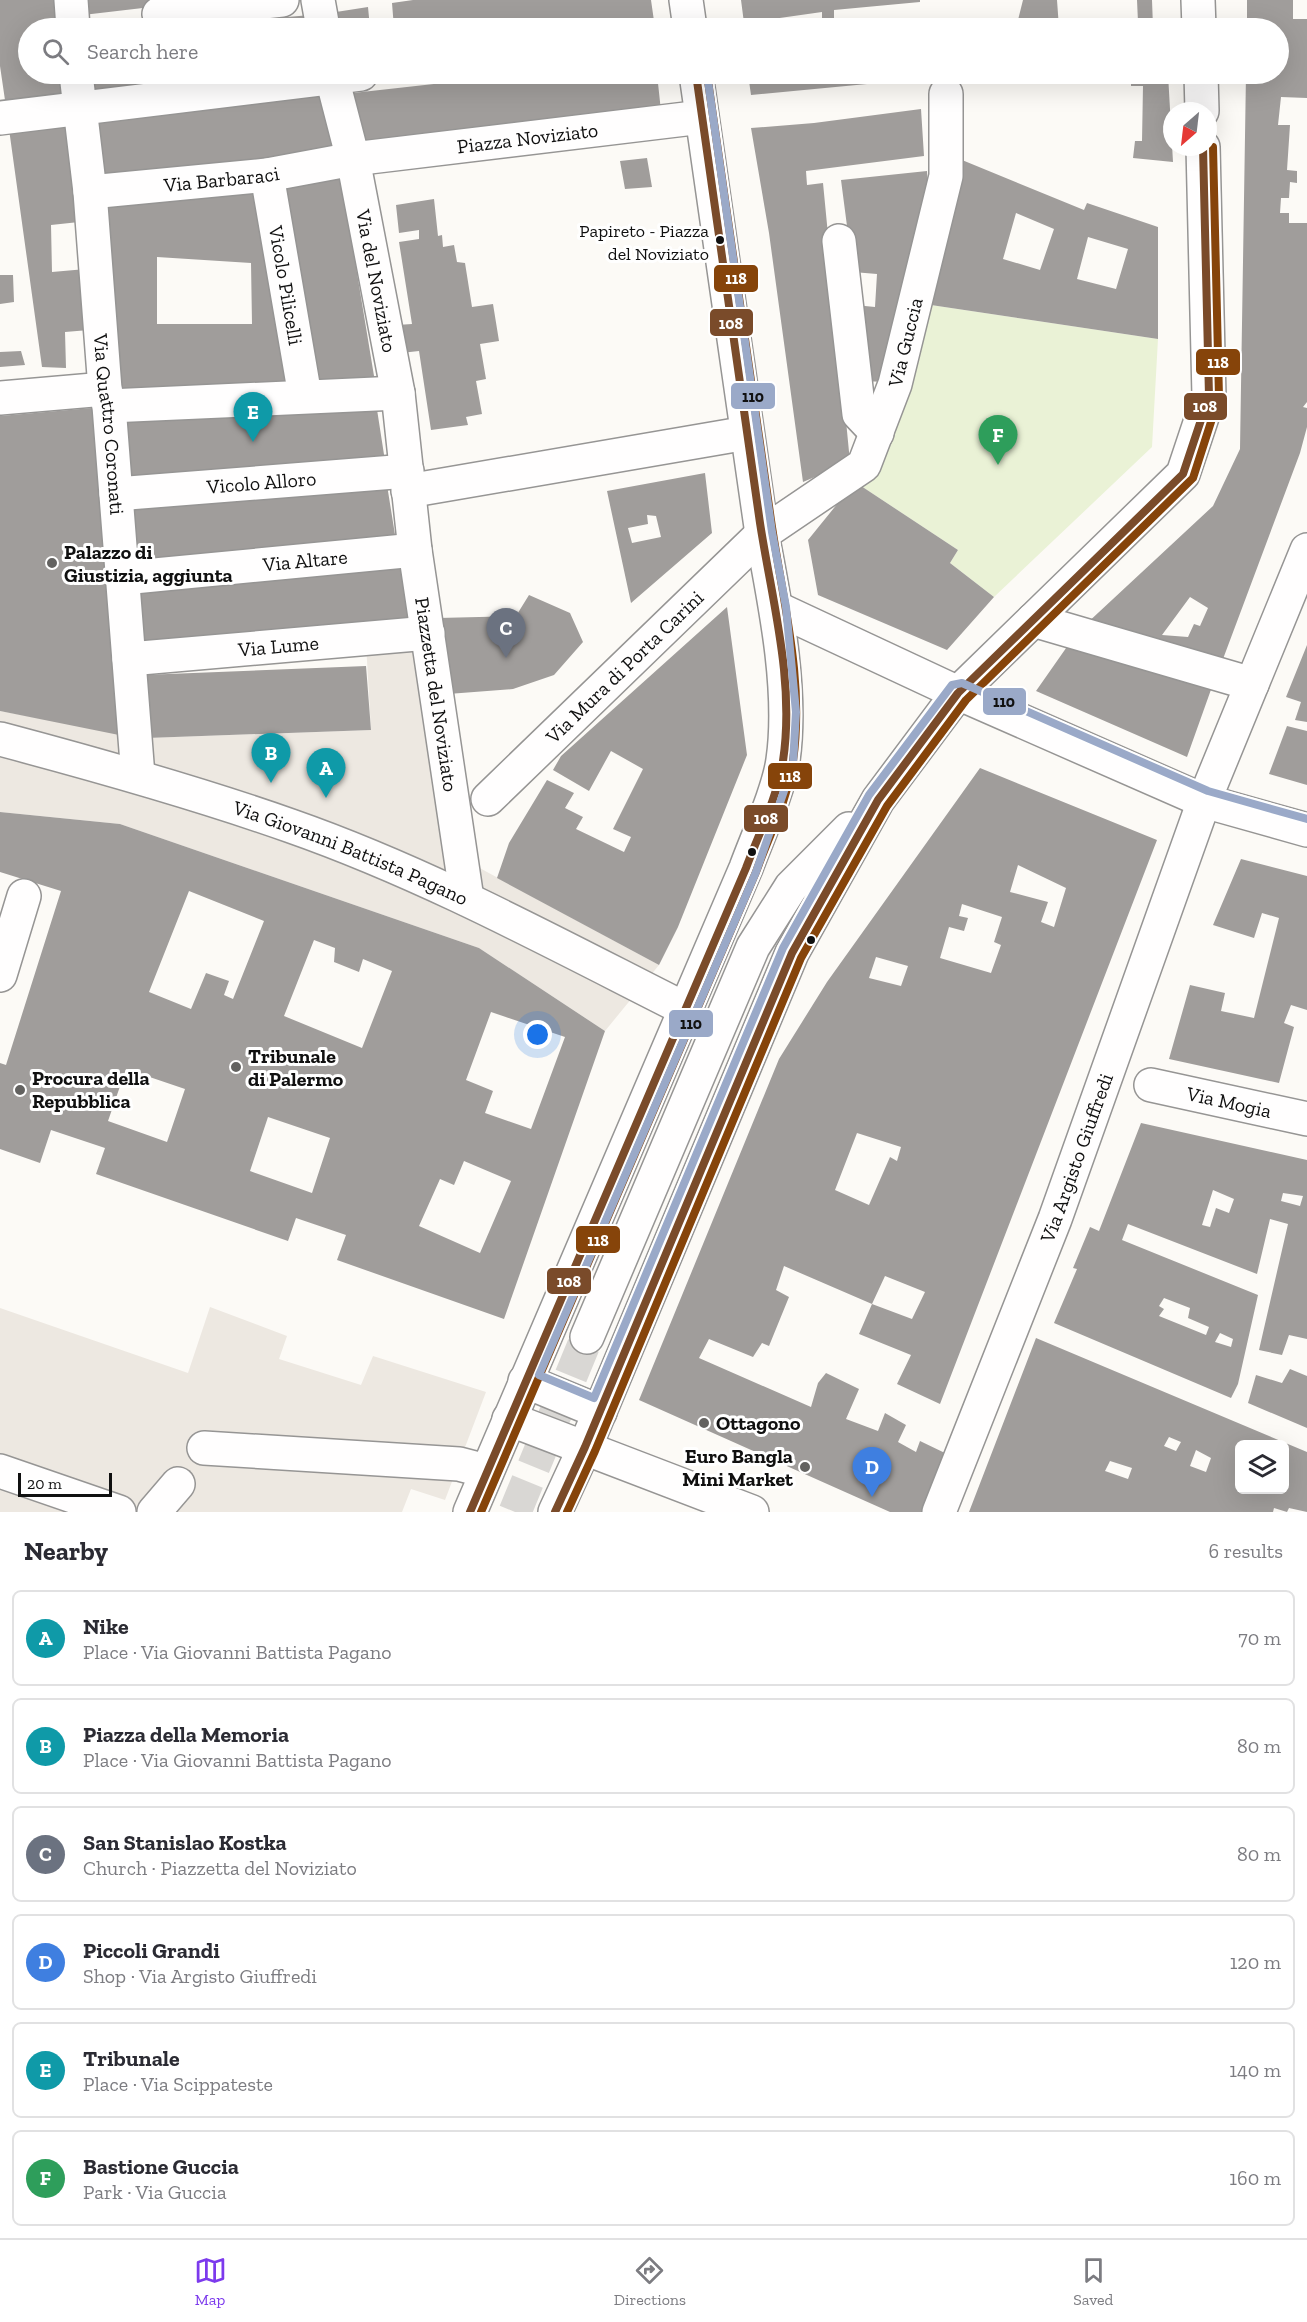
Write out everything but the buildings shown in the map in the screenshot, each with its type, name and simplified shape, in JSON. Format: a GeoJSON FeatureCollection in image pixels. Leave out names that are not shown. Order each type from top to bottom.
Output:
{"type":"FeatureCollection","features":[{"type":"Feature","properties":{"kind":"street"},"geometry":{"type":"LineString","coordinates":[[71,0],[72,18]]}},
{"type":"Feature","properties":{"kind":"street"},"geometry":{"type":"LineString","coordinates":[[159,14],[282,0]]}},
{"type":"Feature","properties":{"kind":"street"},"geometry":{"type":"LineString","coordinates":[[318,0],[321,18]]}},
{"type":"Feature","properties":{"kind":"street"},"geometry":{"type":"LineString","coordinates":[[686,0],[689,18]]}},
{"type":"Feature","properties":{"kind":"street"},"geometry":{"type":"LineString","coordinates":[[1198,0],[1199,18]]}},
{"type":"Feature","properties":{"kind":"street","name":"Via Quattro Coronati"},"geometry":{"type":"LineString","coordinates":[[77,84],[90,192],[138,776]]}},
{"type":"Feature","properties":{"kind":"street"},"geometry":{"type":"LineString","coordinates":[[0,118],[79,110],[274,84]]}},
{"type":"Feature","properties":{"kind":"street","name":"Via del Noviziato"},"geometry":{"type":"LineString","coordinates":[[342,84],[353,159],[398,393],[407,481]]}},
{"type":"Feature","properties":{"kind":"street"},"geometry":{"type":"LineString","coordinates":[[470,1512],[746,868],[783,762],[786,713],[776,608],[762,534],[697,84]]}},
{"type":"Feature","properties":{"kind":"street"},"geometry":{"type":"LineString","coordinates":[[1201,84],[1202,102]]}},
{"type":"Feature","properties":{"kind":"street","name":"Via Guccia"},"geometry":{"type":"LineString","coordinates":[[762,534],[864,465],[895,384],[945,176],[946,94]]}},
{"type":"Feature","properties":{"kind":"street","name":"Piazza Noviziato"},"geometry":{"type":"LineString","coordinates":[[353,159],[702,117]]}},
{"type":"Feature","properties":{"kind":"street"},"geometry":{"type":"LineString","coordinates":[[555,1512],[600,1412],[792,953],[878,800],[958,693],[1183,474],[1209,396],[1203,156]]}},
{"type":"Feature","properties":{"kind":"street","name":"Via Barbaraci"},"geometry":{"type":"LineString","coordinates":[[90,192],[267,175],[353,159]]}},
{"type":"Feature","properties":{"kind":"street","name":"Vicolo Pilicelli"},"geometry":{"type":"LineString","coordinates":[[267,175],[305,396]]}},
{"type":"Feature","properties":{"kind":"street"},"geometry":{"type":"LineString","coordinates":[[839,241],[859,414],[877,432]]}},
{"type":"Feature","properties":{"kind":"street"},"geometry":{"type":"LineString","coordinates":[[0,398],[305,396],[398,393]]}},
{"type":"Feature","properties":{"kind":"street"},"geometry":{"type":"LineString","coordinates":[[407,481],[747,433]]}},
{"type":"Feature","properties":{"kind":"street","name":"Vicolo Alloro"},"geometry":{"type":"LineString","coordinates":[[116,494],[407,481]]}},
{"type":"Feature","properties":{"kind":"street","name":"Piazzetta del Noviziato"},"geometry":{"type":"LineString","coordinates":[[407,481],[415,550],[467,899]]}},
{"type":"Feature","properties":{"kind":"street","name":"Via Mura di Porta Carini"},"geometry":{"type":"LineString","coordinates":[[488,799],[762,534]]}},
{"type":"Feature","properties":{"kind":"street","name":"Via Altare"},"geometry":{"type":"LineString","coordinates":[[123,578],[415,550]]}},
{"type":"Feature","properties":{"kind":"street","name":"Via Argisto Giuffredi"},"geometry":{"type":"LineString","coordinates":[[939,1512],[1055,1219],[1204,801],[1307,550]]}},
{"type":"Feature","properties":{"kind":"street"},"geometry":{"type":"LineString","coordinates":[[776,608],[958,693],[1204,801],[1307,830]]}},
{"type":"Feature","properties":{"kind":"street"},"geometry":{"type":"LineString","coordinates":[[1033,620],[1252,684]]}},
{"type":"Feature","properties":{"kind":"street","name":"Via Lume"},"geometry":{"type":"LineString","coordinates":[[129,659],[429,633]]}},
{"type":"Feature","properties":{"kind":"street","name":"Via Giovanni Battista Pagano"},"geometry":{"type":"LineString","coordinates":[[0,739],[138,776],[292,826],[467,899],[685,1009]]}},
{"type":"Feature","properties":{"kind":"street"},"geometry":{"type":"LineString","coordinates":[[587,1337],[753,947],[791,886],[878,800]]}},
{"type":"Feature","properties":{"kind":"street"},"geometry":{"type":"LineString","coordinates":[[0,975],[24,896]]}},
{"type":"Feature","properties":{"kind":"street","name":"Via Mogia"},"geometry":{"type":"LineString","coordinates":[[1151,1085],[1307,1119]]}},
{"type":"Feature","properties":{"kind":"street"},"geometry":{"type":"LineString","coordinates":[[525,1381],[600,1412]]}},
{"type":"Feature","properties":{"kind":"street"},"geometry":{"type":"LineString","coordinates":[[509,1419],[752,1512]]}},
{"type":"Feature","properties":{"kind":"street"},"geometry":{"type":"LineString","coordinates":[[204,1448],[459,1464],[486,1471]]}},
{"type":"Feature","properties":{"kind":"street"},"geometry":{"type":"LineString","coordinates":[[0,1471],[119,1512]]}},
{"type":"Feature","properties":{"kind":"street"},"geometry":{"type":"LineString","coordinates":[[154,1512],[178,1484]]}},
{"type":"Feature","properties":{"kind":"green space"},"geometry":{"type":"Polygon","coordinates":[[[931,305],[1158,339],[1152,447],[994,597],[950,563],[958,550],[855,482],[931,305]]]}},
{"type":"Feature","properties":{"kind":"shaded area"},"geometry":{"type":"Polygon","coordinates":[[[409,622],[476,866],[659,965],[605,1031],[479,948],[120,824],[0,812],[0,711],[147,738],[371,730],[365,626],[409,622]]]}},
{"type":"Feature","properties":{"kind":"shaded area"},"geometry":{"type":"Polygon","coordinates":[[[210,1307],[287,1336],[279,1359],[361,1385],[373,1356],[486,1392],[445,1500],[411,1489],[402,1512],[0,1512],[0,1308],[188,1373],[210,1307]]]}},
{"type":"Feature","properties":{"kind":"tunnel"},"geometry":{"type":"LineString","coordinates":[[515,1512],[587,1337]]}},
{"type":"Feature","properties":{"kind":"transit line","name":"108"},"geometry":{"type":"LineString","coordinates":[[470,1512],[746,868],[772,802],[783,761],[786,731],[784,671],[760,523],[697,84]]}},
{"type":"Feature","properties":{"kind":"transit line","name":"118"},"geometry":{"type":"LineString","coordinates":[[481,1512],[756,872],[783,803],[791,775],[796,730],[794,667],[708,84]]}},
{"type":"Feature","properties":{"kind":"transit line","name":"110"},"geometry":{"type":"LineString","coordinates":[[708,84],[772,532],[786,607],[796,712],[793,765],[756,872],[539,1375],[594,1398],[783,948],[869,795],[952,685],[962,683],[1208,791],[1307,819]]}},
{"type":"Feature","properties":{"kind":"transit line","name":"108"},"geometry":{"type":"LineString","coordinates":[[555,1512],[585,1447],[792,953],[878,800],[958,693],[1183,474],[1209,396],[1203,156]]}},
{"type":"Feature","properties":{"kind":"transit line","name":"118"},"geometry":{"type":"LineString","coordinates":[[567,1512],[595,1451],[801,958],[887,806],[966,700],[1193,478],[1219,397],[1213,156]]}},
{"type":"Feature","properties":{"kind":"place","name":"Papireto - Piazza del Noviziato"},"geometry":{"type":"Point","coordinates":[720,240]}},
{"type":"Feature","properties":{"kind":"place","name":"Tribunale"},"geometry":{"type":"Point","coordinates":[253,442]}},
{"type":"Feature","properties":{"kind":"place","name":"Bastione Guccia"},"geometry":{"type":"Point","coordinates":[998,465]}},
{"type":"Feature","properties":{"kind":"place","name":"Palazzo di Giustizia, aggiunta"},"geometry":{"type":"Point","coordinates":[52,563]}},
{"type":"Feature","properties":{"kind":"place","name":"San Stanislao Kostka"},"geometry":{"type":"Point","coordinates":[506,658]}},
{"type":"Feature","properties":{"kind":"place","name":"Piazza della Memoria"},"geometry":{"type":"Point","coordinates":[271,783]}},
{"type":"Feature","properties":{"kind":"place","name":"Nike"},"geometry":{"type":"Point","coordinates":[326,798]}},
{"type":"Feature","properties":{"kind":"place","name":"Tribunale di Palermo"},"geometry":{"type":"Point","coordinates":[236,1067]}},
{"type":"Feature","properties":{"kind":"place","name":"Procura della Repubblica"},"geometry":{"type":"Point","coordinates":[20,1090]}},
{"type":"Feature","properties":{"kind":"place","name":"Ottagono"},"geometry":{"type":"Point","coordinates":[704,1423]}},
{"type":"Feature","properties":{"kind":"place","name":"Euro Bangla Mini Market"},"geometry":{"type":"Point","coordinates":[805,1467]}},
{"type":"Feature","properties":{"kind":"place","name":"Piccoli Grandi"},"geometry":{"type":"Point","coordinates":[872,1497]}}]}
